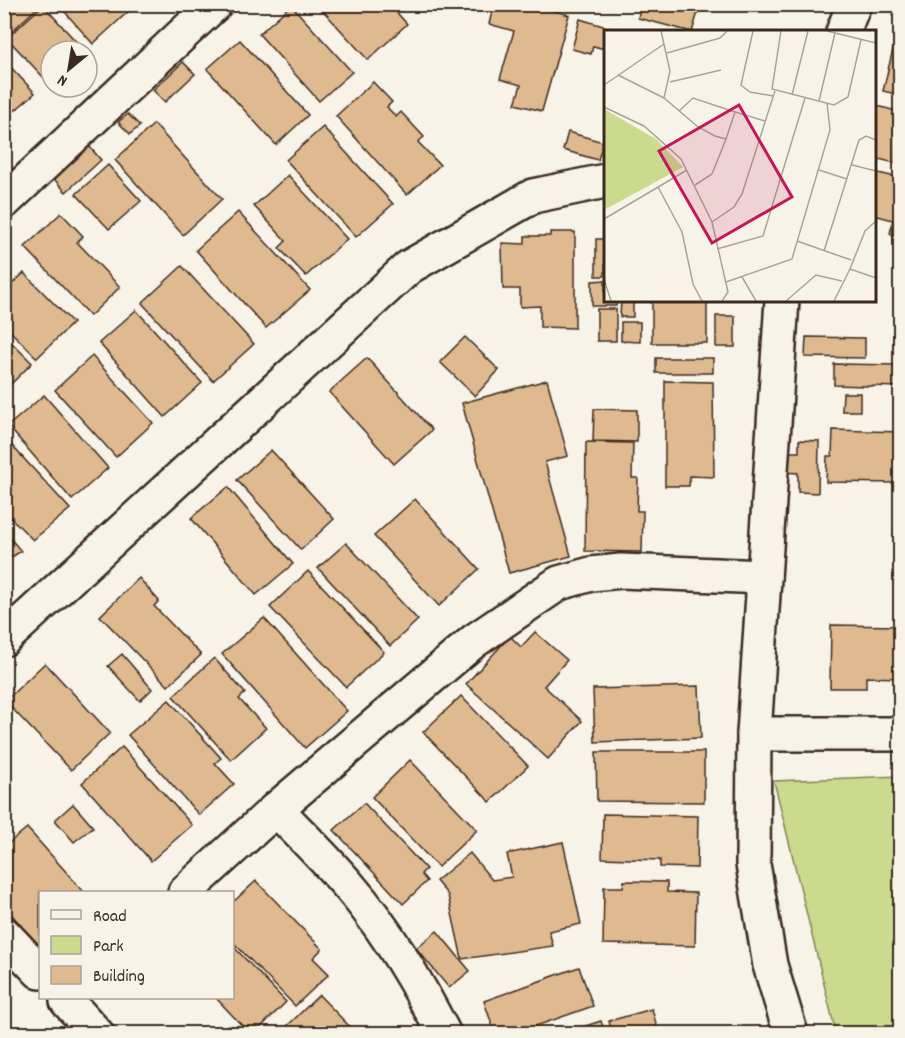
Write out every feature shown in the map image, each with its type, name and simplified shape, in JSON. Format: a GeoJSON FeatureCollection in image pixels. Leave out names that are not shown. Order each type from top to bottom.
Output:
{"type":"FeatureCollection","features":[{"type":"Feature","properties":{"kind":"street"},"geometry":{"type":"LineString","coordinates":[[4,202],[215,4]]}},
{"type":"Feature","properties":{"kind":"street"},"geometry":{"type":"LineString","coordinates":[[844,30],[854,4]]}},
{"type":"Feature","properties":{"kind":"street"},"geometry":{"type":"LineString","coordinates":[[4,639],[408,267],[533,196],[604,181]]}},
{"type":"Feature","properties":{"kind":"street"},"geometry":{"type":"LineString","coordinates":[[782,302],[754,734],[753,864],[770,964],[791,1034]]}},
{"type":"Feature","properties":{"kind":"street"},"geometry":{"type":"LineString","coordinates":[[186,891],[276,808],[474,641],[559,583],[591,574],[621,571],[764,577]]}},
{"type":"Feature","properties":{"kind":"street"},"geometry":{"type":"LineString","coordinates":[[754,734],[900,734]]}},
{"type":"Feature","properties":{"kind":"street"},"geometry":{"type":"LineString","coordinates":[[276,808],[350,886],[382,929],[420,987],[444,1034]]}},
{"type":"Feature","properties":{"kind":"street"},"geometry":{"type":"LineString","coordinates":[[4,934],[39,971]]}},
{"type":"Feature","properties":{"kind":"street"},"geometry":{"type":"LineString","coordinates":[[68,999],[97,1034]]}},
{"type":"Feature","properties":{"kind":"green space"},"geometry":{"type":"Polygon","coordinates":[[[900,776],[900,1033],[836,1033],[774,781],[900,776]]]}},
{"type":"Feature","properties":{"kind":"building"},"geometry":{"type":"Polygon","coordinates":[[[4,4],[41,4],[10,33],[4,27],[4,4]]]}},
{"type":"Feature","properties":{"kind":"building"},"geometry":{"type":"Polygon","coordinates":[[[58,4],[125,4],[130,10],[98,39],[89,39],[58,4]]]}},
{"type":"Feature","properties":{"kind":"building"},"geometry":{"type":"Polygon","coordinates":[[[317,4],[389,4],[407,24],[368,60],[317,4]]]}},
{"type":"Feature","properties":{"kind":"building"},"geometry":{"type":"Polygon","coordinates":[[[494,4],[532,4],[569,15],[542,111],[515,104],[521,85],[500,79],[514,31],[489,24],[494,4]]]}},
{"type":"Feature","properties":{"kind":"building"},"geometry":{"type":"Polygon","coordinates":[[[641,4],[672,4],[698,12],[693,30],[638,18],[641,4]]]}},
{"type":"Feature","properties":{"kind":"building"},"geometry":{"type":"Polygon","coordinates":[[[43,5],[74,39],[39,39],[39,73],[7,38],[43,5]]]}},
{"type":"Feature","properties":{"kind":"building"},"geometry":{"type":"Polygon","coordinates":[[[291,5],[352,72],[319,101],[259,34],[291,5]]]}},
{"type":"Feature","properties":{"kind":"building"},"geometry":{"type":"Polygon","coordinates":[[[580,19],[616,30],[604,30],[604,49],[593,46],[591,54],[572,49],[580,19]]]}},
{"type":"Feature","properties":{"kind":"building"},"geometry":{"type":"Polygon","coordinates":[[[240,40],[308,115],[276,145],[207,69],[240,40]]]}},
{"type":"Feature","properties":{"kind":"building"},"geometry":{"type":"Polygon","coordinates":[[[894,45],[900,47],[900,95],[883,91],[894,45]]]}},
{"type":"Feature","properties":{"kind":"building"},"geometry":{"type":"Polygon","coordinates":[[[4,60],[35,93],[4,120],[4,60]]]}},
{"type":"Feature","properties":{"kind":"building"},"geometry":{"type":"Polygon","coordinates":[[[183,62],[195,74],[165,102],[153,90],[183,62]]]}},
{"type":"Feature","properties":{"kind":"building"},"geometry":{"type":"Polygon","coordinates":[[[373,82],[392,102],[387,107],[396,117],[401,112],[424,137],[418,142],[440,165],[407,195],[336,116],[373,82]]]}},
{"type":"Feature","properties":{"kind":"building"},"geometry":{"type":"Polygon","coordinates":[[[875,105],[900,112],[900,164],[875,158],[875,105]]]}},
{"type":"Feature","properties":{"kind":"building"},"geometry":{"type":"Polygon","coordinates":[[[128,114],[140,126],[130,134],[118,122],[128,114]]]}},
{"type":"Feature","properties":{"kind":"building"},"geometry":{"type":"Polygon","coordinates":[[[154,124],[222,199],[183,235],[115,160],[154,124]]]}},
{"type":"Feature","properties":{"kind":"building"},"geometry":{"type":"Polygon","coordinates":[[[323,127],[393,204],[356,237],[286,160],[323,127]]]}},
{"type":"Feature","properties":{"kind":"building"},"geometry":{"type":"Polygon","coordinates":[[[568,132],[603,142],[598,160],[563,150],[568,132]]]}},
{"type":"Feature","properties":{"kind":"building"},"geometry":{"type":"Polygon","coordinates":[[[89,146],[101,160],[66,192],[53,178],[89,146]]]}},
{"type":"Feature","properties":{"kind":"building"},"geometry":{"type":"Polygon","coordinates":[[[108,165],[141,201],[109,229],[76,194],[108,165]]]}},
{"type":"Feature","properties":{"kind":"building"},"geometry":{"type":"Polygon","coordinates":[[[875,172],[900,178],[900,237],[890,234],[893,220],[875,215],[875,172]]]}},
{"type":"Feature","properties":{"kind":"building"},"geometry":{"type":"Polygon","coordinates":[[[288,175],[347,239],[306,276],[279,248],[286,241],[254,206],[288,175]]]}},
{"type":"Feature","properties":{"kind":"building"},"geometry":{"type":"Polygon","coordinates":[[[238,212],[310,290],[266,328],[196,250],[238,212]]]}},
{"type":"Feature","properties":{"kind":"building"},"geometry":{"type":"Polygon","coordinates":[[[61,213],[83,236],[77,242],[120,287],[90,316],[25,247],[61,213]]]}},
{"type":"Feature","properties":{"kind":"building"},"geometry":{"type":"Polygon","coordinates":[[[550,232],[575,232],[575,328],[540,327],[540,306],[520,307],[520,289],[503,289],[502,243],[525,244],[525,236],[550,236],[550,232]]]}},
{"type":"Feature","properties":{"kind":"building"},"geometry":{"type":"Polygon","coordinates":[[[596,239],[604,239],[604,276],[596,276],[596,239]]]}},
{"type":"Feature","properties":{"kind":"building"},"geometry":{"type":"Polygon","coordinates":[[[182,266],[254,344],[213,381],[142,303],[182,266]]]}},
{"type":"Feature","properties":{"kind":"building"},"geometry":{"type":"Polygon","coordinates":[[[24,273],[73,323],[37,358],[4,325],[4,276],[12,284],[24,273]]]}},
{"type":"Feature","properties":{"kind":"building"},"geometry":{"type":"Polygon","coordinates":[[[604,280],[604,302],[616,302],[616,306],[592,306],[592,281],[604,280]]]}},
{"type":"Feature","properties":{"kind":"building"},"geometry":{"type":"Polygon","coordinates":[[[621,302],[633,302],[633,317],[620,317],[621,302]]]}},
{"type":"Feature","properties":{"kind":"building"},"geometry":{"type":"Polygon","coordinates":[[[652,302],[707,302],[707,343],[652,343],[652,302]]]}},
{"type":"Feature","properties":{"kind":"building"},"geometry":{"type":"Polygon","coordinates":[[[597,309],[616,309],[616,341],[597,341],[597,309]]]}},
{"type":"Feature","properties":{"kind":"building"},"geometry":{"type":"Polygon","coordinates":[[[136,310],[202,383],[165,417],[99,343],[136,310]]]}},
{"type":"Feature","properties":{"kind":"building"},"geometry":{"type":"Polygon","coordinates":[[[716,316],[735,316],[735,347],[716,347],[716,316]]]}},
{"type":"Feature","properties":{"kind":"building"},"geometry":{"type":"Polygon","coordinates":[[[621,322],[640,322],[640,342],[621,341],[621,322]]]}},
{"type":"Feature","properties":{"kind":"building"},"geometry":{"type":"Polygon","coordinates":[[[4,335],[32,363],[4,391],[4,335]]]}},
{"type":"Feature","properties":{"kind":"building"},"geometry":{"type":"Polygon","coordinates":[[[465,337],[499,370],[475,396],[440,362],[465,337]]]}},
{"type":"Feature","properties":{"kind":"building"},"geometry":{"type":"Polygon","coordinates":[[[806,337],[865,338],[865,358],[805,357],[806,337]]]}},
{"type":"Feature","properties":{"kind":"building"},"geometry":{"type":"Polygon","coordinates":[[[92,356],[153,423],[116,457],[55,390],[92,356]]]}},
{"type":"Feature","properties":{"kind":"building"},"geometry":{"type":"Polygon","coordinates":[[[367,358],[432,430],[394,464],[329,392],[367,358]]]}},
{"type":"Feature","properties":{"kind":"building"},"geometry":{"type":"Polygon","coordinates":[[[656,358],[713,358],[713,373],[656,373],[656,358]]]}},
{"type":"Feature","properties":{"kind":"building"},"geometry":{"type":"Polygon","coordinates":[[[834,364],[900,365],[900,387],[834,385],[834,364]]]}},
{"type":"Feature","properties":{"kind":"building"},"geometry":{"type":"Polygon","coordinates":[[[547,380],[568,456],[545,462],[571,556],[509,573],[462,403],[547,380]]]}},
{"type":"Feature","properties":{"kind":"building"},"geometry":{"type":"Polygon","coordinates":[[[665,381],[713,382],[714,477],[690,476],[689,486],[665,486],[665,381]]]}},
{"type":"Feature","properties":{"kind":"building"},"geometry":{"type":"Polygon","coordinates":[[[843,393],[860,393],[860,411],[842,411],[843,393]]]}},
{"type":"Feature","properties":{"kind":"building"},"geometry":{"type":"Polygon","coordinates":[[[44,395],[108,468],[72,500],[8,426],[44,395]]]}},
{"type":"Feature","properties":{"kind":"building"},"geometry":{"type":"Polygon","coordinates":[[[594,409],[637,410],[637,442],[593,441],[594,409]]]}},
{"type":"Feature","properties":{"kind":"building"},"geometry":{"type":"Polygon","coordinates":[[[833,430],[900,432],[900,483],[826,482],[827,456],[832,456],[833,430]]]}},
{"type":"Feature","properties":{"kind":"building"},"geometry":{"type":"Polygon","coordinates":[[[4,437],[70,509],[33,540],[4,511],[4,437]]]}},
{"type":"Feature","properties":{"kind":"building"},"geometry":{"type":"Polygon","coordinates":[[[799,440],[819,441],[818,493],[798,492],[798,473],[784,472],[784,452],[799,452],[799,440]]]}},
{"type":"Feature","properties":{"kind":"building"},"geometry":{"type":"Polygon","coordinates":[[[586,442],[633,443],[632,478],[638,478],[637,511],[643,511],[642,552],[585,551],[586,442]]]}},
{"type":"Feature","properties":{"kind":"building"},"geometry":{"type":"Polygon","coordinates":[[[271,450],[334,519],[301,550],[237,480],[271,450]]]}},
{"type":"Feature","properties":{"kind":"building"},"geometry":{"type":"Polygon","coordinates":[[[228,487],[293,564],[256,595],[191,518],[228,487]]]}},
{"type":"Feature","properties":{"kind":"building"},"geometry":{"type":"Polygon","coordinates":[[[415,499],[479,569],[439,606],[374,536],[415,499]]]}},
{"type":"Feature","properties":{"kind":"building"},"geometry":{"type":"Polygon","coordinates":[[[4,531],[21,551],[4,562],[4,531]]]}},
{"type":"Feature","properties":{"kind":"building"},"geometry":{"type":"Polygon","coordinates":[[[346,543],[418,620],[390,646],[318,568],[346,543]]]}},
{"type":"Feature","properties":{"kind":"building"},"geometry":{"type":"Polygon","coordinates":[[[308,571],[384,652],[346,687],[270,607],[308,571]]]}},
{"type":"Feature","properties":{"kind":"building"},"geometry":{"type":"Polygon","coordinates":[[[139,578],[159,601],[154,606],[201,655],[168,686],[100,616],[139,578]]]}},
{"type":"Feature","properties":{"kind":"building"},"geometry":{"type":"Polygon","coordinates":[[[264,618],[347,711],[305,748],[222,654],[264,618]]]}},
{"type":"Feature","properties":{"kind":"building"},"geometry":{"type":"Polygon","coordinates":[[[831,625],[900,626],[900,678],[866,677],[866,688],[830,688],[831,625]]]}},
{"type":"Feature","properties":{"kind":"building"},"geometry":{"type":"Polygon","coordinates":[[[535,632],[567,660],[544,686],[582,721],[548,759],[466,684],[510,636],[521,647],[535,632]]]}},
{"type":"Feature","properties":{"kind":"building"},"geometry":{"type":"Polygon","coordinates":[[[122,654],[152,689],[140,701],[108,666],[122,654]]]}},
{"type":"Feature","properties":{"kind":"building"},"geometry":{"type":"Polygon","coordinates":[[[214,658],[245,693],[239,699],[266,728],[231,760],[173,696],[214,658]]]}},
{"type":"Feature","properties":{"kind":"building"},"geometry":{"type":"Polygon","coordinates":[[[45,663],[110,733],[71,770],[5,701],[45,663]]]}},
{"type":"Feature","properties":{"kind":"building"},"geometry":{"type":"Polygon","coordinates":[[[699,686],[701,738],[595,742],[593,689],[699,686]]]}},
{"type":"Feature","properties":{"kind":"building"},"geometry":{"type":"Polygon","coordinates":[[[461,696],[528,766],[490,802],[423,732],[461,696]]]}},
{"type":"Feature","properties":{"kind":"building"},"geometry":{"type":"Polygon","coordinates":[[[169,700],[221,758],[215,763],[234,784],[199,815],[128,735],[169,700]]]}},
{"type":"Feature","properties":{"kind":"building"},"geometry":{"type":"Polygon","coordinates":[[[122,747],[192,825],[151,861],[82,783],[122,747]]]}},
{"type":"Feature","properties":{"kind":"building"},"geometry":{"type":"Polygon","coordinates":[[[596,752],[704,752],[704,802],[597,801],[596,752]]]}},
{"type":"Feature","properties":{"kind":"building"},"geometry":{"type":"Polygon","coordinates":[[[410,760],[477,830],[438,867],[372,797],[410,760]]]}},
{"type":"Feature","properties":{"kind":"building"},"geometry":{"type":"Polygon","coordinates":[[[364,803],[426,869],[421,874],[427,881],[403,904],[334,830],[364,803]]]}},
{"type":"Feature","properties":{"kind":"building"},"geometry":{"type":"Polygon","coordinates":[[[73,804],[93,827],[74,842],[55,820],[73,804]]]}},
{"type":"Feature","properties":{"kind":"building"},"geometry":{"type":"Polygon","coordinates":[[[603,814],[698,816],[697,868],[660,867],[660,860],[602,858],[603,814]]]}},
{"type":"Feature","properties":{"kind":"building"},"geometry":{"type":"Polygon","coordinates":[[[27,828],[83,891],[39,891],[39,946],[4,906],[4,847],[27,828]]]}},
{"type":"Feature","properties":{"kind":"building"},"geometry":{"type":"Polygon","coordinates":[[[563,842],[581,924],[549,931],[553,946],[462,959],[448,895],[436,881],[470,853],[492,880],[512,877],[507,854],[563,842]]]}},
{"type":"Feature","properties":{"kind":"building"},"geometry":{"type":"Polygon","coordinates":[[[256,881],[322,949],[313,958],[329,974],[295,1006],[234,943],[234,901],[256,881]]]}},
{"type":"Feature","properties":{"kind":"building"},"geometry":{"type":"Polygon","coordinates":[[[624,881],[667,882],[667,892],[696,893],[695,946],[603,944],[604,887],[623,887],[624,881]]]}},
{"type":"Feature","properties":{"kind":"building"},"geometry":{"type":"Polygon","coordinates":[[[437,931],[470,971],[449,988],[416,948],[437,931]]]}},
{"type":"Feature","properties":{"kind":"building"},"geometry":{"type":"Polygon","coordinates":[[[234,947],[286,1002],[254,1034],[250,1034],[217,999],[234,999],[234,947]]]}},
{"type":"Feature","properties":{"kind":"building"},"geometry":{"type":"Polygon","coordinates":[[[579,967],[593,1006],[513,1034],[495,1034],[484,1001],[579,967]]]}},
{"type":"Feature","properties":{"kind":"building"},"geometry":{"type":"Polygon","coordinates":[[[319,995],[352,1029],[348,1034],[279,1034],[319,995]]]}},
{"type":"Feature","properties":{"kind":"building"},"geometry":{"type":"Polygon","coordinates":[[[652,1009],[659,1034],[612,1034],[609,1021],[652,1009]]]}},
{"type":"Feature","properties":{"kind":"building"},"geometry":{"type":"Polygon","coordinates":[[[601,1021],[605,1034],[561,1034],[601,1021]]]}}]}
